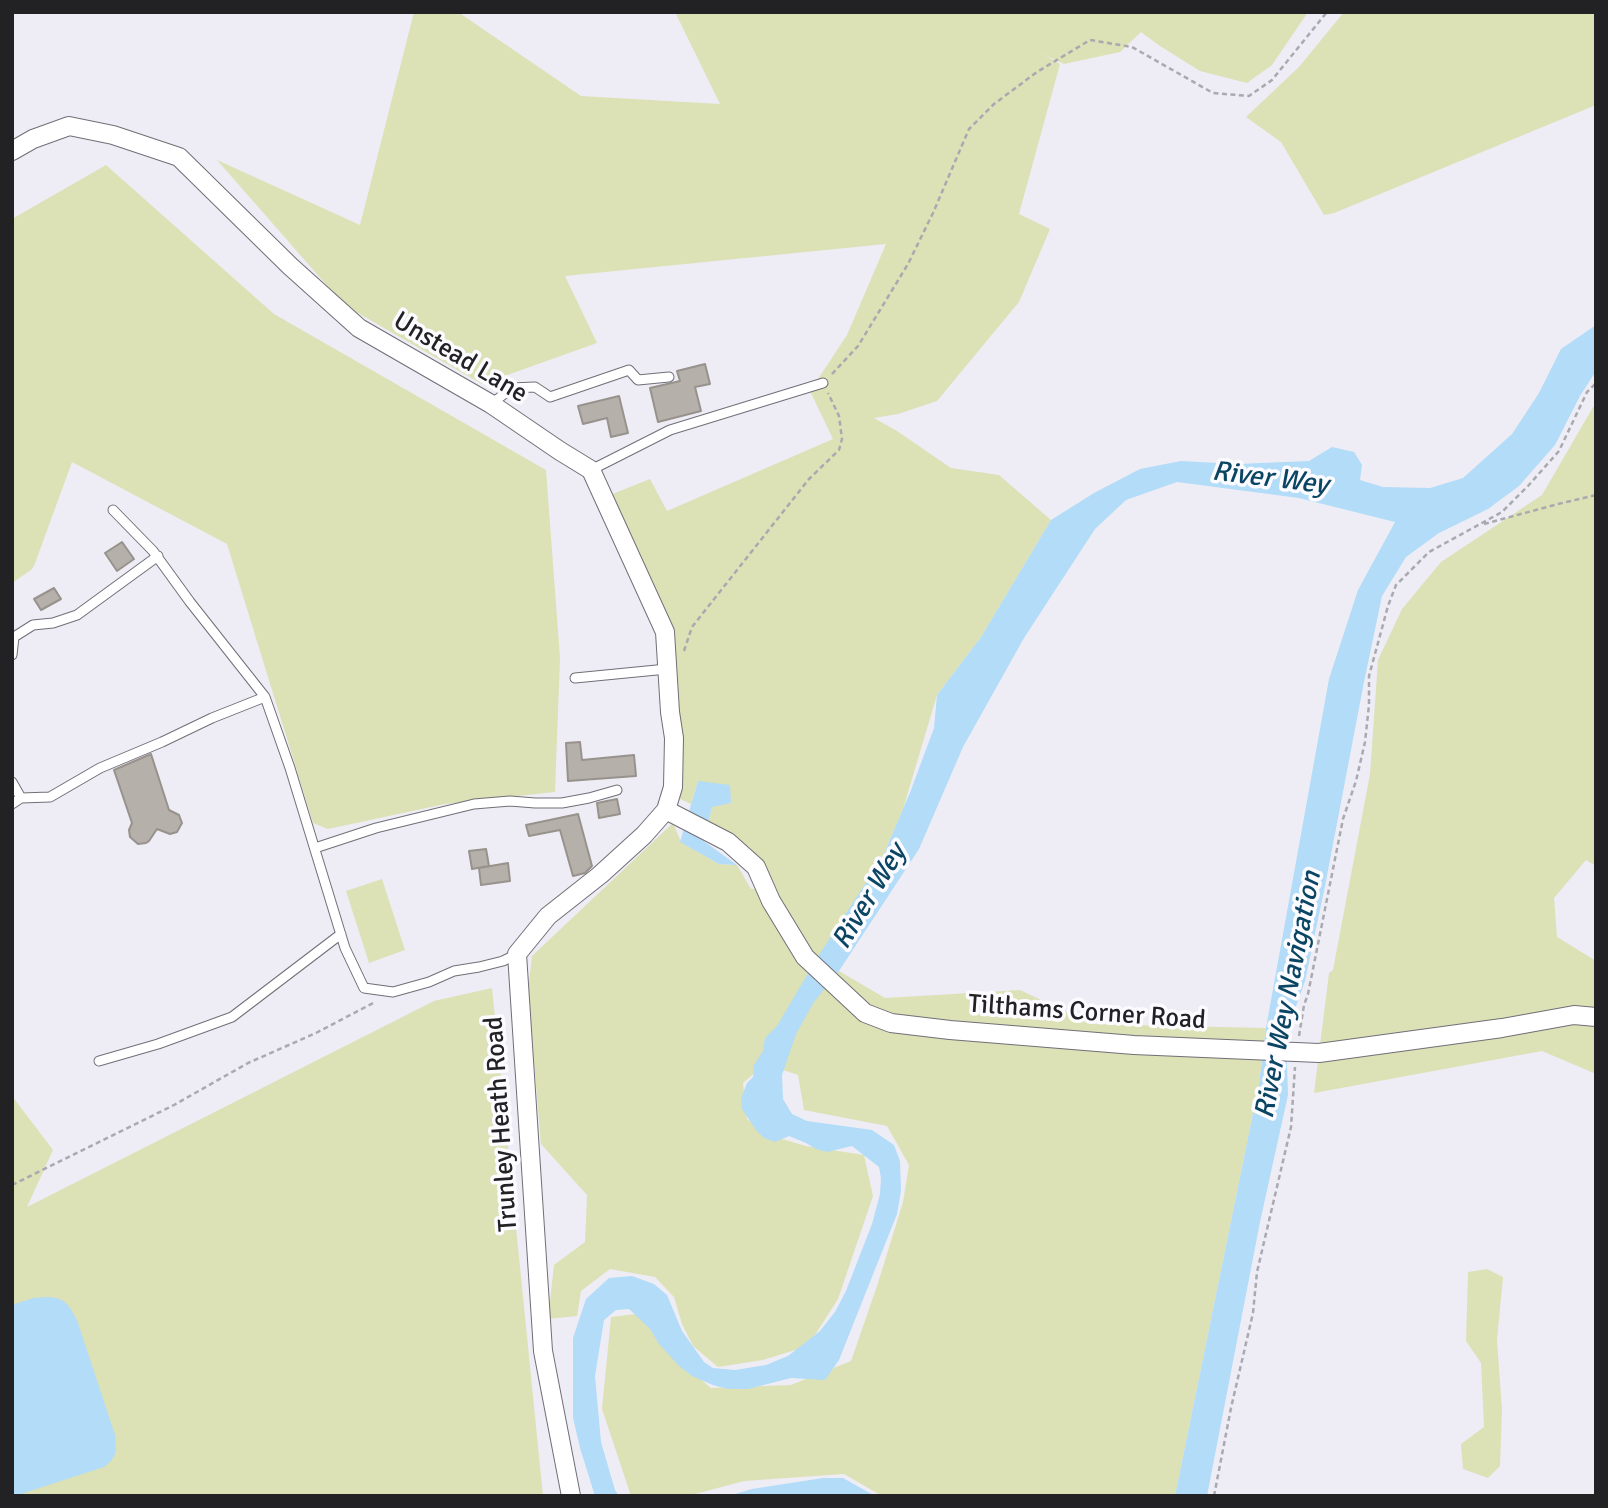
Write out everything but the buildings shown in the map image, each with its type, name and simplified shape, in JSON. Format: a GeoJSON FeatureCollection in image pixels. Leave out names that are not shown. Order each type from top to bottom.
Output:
{"type":"FeatureCollection","features":[{"type":"Feature","properties":{"kind":"street","name":"Unstead Lane"},"geometry":{"type":"LineString","coordinates":[[12,151],[33,139],[69,126],[113,135],[179,157],[290,266],[359,328],[492,404],[560,452],[591,470]]}},
{"type":"Feature","properties":{"kind":"street"},"geometry":{"type":"LineString","coordinates":[[517,954],[548,916],[600,875],[644,835],[666,810],[673,788],[674,738],[670,712],[675,663],[665,632],[591,470]]}},
{"type":"Feature","properties":{"kind":"street","name":"Tilthams Corner Road"},"geometry":{"type":"LineString","coordinates":[[666,810],[728,842],[756,867],[771,901],[804,957],[866,1013],[891,1023],[1134,1045],[1320,1053],[1502,1028],[1574,1015],[1596,1017]]}},
{"type":"Feature","properties":{"kind":"street","name":"Trunley Heath Road"},"geometry":{"type":"LineString","coordinates":[[517,954],[543,1350],[571,1496]]}},
{"type":"Feature","properties":{"kind":"lane"},"geometry":{"type":"LineString","coordinates":[[492,404],[512,388],[535,387],[550,397],[629,370],[638,380],[669,377]]}},
{"type":"Feature","properties":{"kind":"lane"},"geometry":{"type":"LineString","coordinates":[[591,470],[670,430],[823,383]]}},
{"type":"Feature","properties":{"kind":"lane"},"geometry":{"type":"LineString","coordinates":[[113,510],[158,556],[190,602],[265,697],[290,768],[345,948],[364,988],[393,992],[429,982],[454,971],[503,961],[517,954]]}},
{"type":"Feature","properties":{"kind":"lane"},"geometry":{"type":"LineString","coordinates":[[12,655],[14,637],[33,625],[53,623],[76,615],[158,556]]}},
{"type":"Feature","properties":{"kind":"lane"},"geometry":{"type":"LineString","coordinates":[[575,678],[675,663]]}},
{"type":"Feature","properties":{"kind":"lane"},"geometry":{"type":"LineString","coordinates":[[12,804],[21,798],[50,797],[100,768],[265,697]]}},
{"type":"Feature","properties":{"kind":"lane"},"geometry":{"type":"LineString","coordinates":[[12,782],[21,798]]}},
{"type":"Feature","properties":{"kind":"lane"},"geometry":{"type":"LineString","coordinates":[[315,848],[376,828],[474,804],[510,801],[562,803],[617,790]]}},
{"type":"Feature","properties":{"kind":"lane"},"geometry":{"type":"LineString","coordinates":[[100,1061],[158,1044],[232,1017],[341,934]]}},
{"type":"Feature","properties":{"kind":"path"},"geometry":{"type":"LineString","coordinates":[[675,663],[692,627],[809,479],[839,450],[842,439],[839,416],[823,383],[858,345],[908,264],[968,129],[994,104],[1037,72],[1090,40],[1132,47],[1213,93],[1249,96],[1272,80],[1327,12]]}},
{"type":"Feature","properties":{"kind":"path"},"geometry":{"type":"LineString","coordinates":[[1214,1496],[1253,1313],[1256,1272],[1291,1127],[1295,1051],[1343,819],[1365,742],[1369,676],[1388,606],[1396,585],[1429,552],[1502,512],[1528,486],[1559,451],[1587,392],[1596,383]]}},
{"type":"Feature","properties":{"kind":"path"},"geometry":{"type":"LineString","coordinates":[[1481,524],[1596,495]]}},
{"type":"Feature","properties":{"kind":"path"},"geometry":{"type":"LineString","coordinates":[[12,1185],[174,1105],[248,1062],[316,1033],[393,992]]}},
{"type":"Feature","properties":{"kind":"green space"},"geometry":{"type":"Polygon","coordinates":[[[414,12],[458,12],[581,96],[720,104],[675,12],[1308,12],[1272,65],[1247,83],[1200,71],[1141,32],[1120,52],[1064,64],[1043,54],[1060,64],[1019,214],[1050,229],[1019,302],[937,401],[898,414],[874,418],[951,468],[999,475],[1051,520],[981,637],[937,695],[903,809],[883,856],[848,911],[810,982],[839,971],[885,998],[1020,990],[1092,1024],[1266,1028],[1259,1084],[1175,1496],[882,1496],[844,1474],[744,1481],[688,1496],[631,1496],[602,1409],[611,1317],[644,1313],[665,1349],[711,1388],[791,1385],[851,1361],[903,1202],[909,1165],[887,1126],[804,1110],[798,1075],[765,1064],[743,1083],[747,1119],[768,1135],[806,1146],[864,1155],[873,1196],[838,1299],[808,1346],[763,1360],[718,1367],[693,1346],[682,1324],[674,1297],[655,1277],[610,1269],[581,1291],[577,1316],[548,1319],[554,1265],[585,1242],[587,1195],[541,1144],[528,991],[532,956],[673,823],[681,842],[719,864],[737,865],[751,889],[777,887],[766,883],[750,848],[708,823],[712,807],[698,781],[691,804],[676,797],[683,762],[668,622],[610,495],[650,479],[667,511],[833,439],[810,391],[847,335],[886,244],[565,276],[597,343],[482,384],[344,305],[217,160],[360,225],[414,12]]]}},
{"type":"Feature","properties":{"kind":"green space"},"geometry":{"type":"Polygon","coordinates":[[[1344,12],[1596,12],[1596,105],[1324,215],[1281,142],[1246,117],[1299,67],[1344,12]]]}},
{"type":"Feature","properties":{"kind":"green space"},"geometry":{"type":"Polygon","coordinates":[[[106,165],[274,314],[546,470],[560,658],[555,792],[445,804],[328,829],[313,823],[227,544],[72,462],[34,566],[12,583],[12,219],[106,165]]]}},
{"type":"Feature","properties":{"kind":"green space"},"geometry":{"type":"Polygon","coordinates":[[[1596,402],[1596,866],[1586,860],[1554,898],[1557,937],[1596,961],[1596,1074],[1542,1051],[1314,1093],[1329,973],[1333,970],[1370,774],[1378,660],[1402,609],[1441,562],[1542,495],[1596,402]]]}},
{"type":"Feature","properties":{"kind":"green space"},"geometry":{"type":"Polygon","coordinates":[[[382,879],[405,950],[369,963],[346,891],[382,879]]]}},
{"type":"Feature","properties":{"kind":"green space"},"geometry":{"type":"Polygon","coordinates":[[[492,988],[543,1496],[12,1496],[12,1096],[53,1150],[27,1207],[434,1001],[492,988]]]}},
{"type":"Feature","properties":{"kind":"green space"},"geometry":{"type":"Polygon","coordinates":[[[1487,1269],[1503,1277],[1497,1340],[1502,1410],[1500,1466],[1488,1478],[1463,1469],[1461,1444],[1484,1427],[1481,1363],[1466,1341],[1468,1272],[1487,1269]]]}},
{"type":"Feature","properties":{"kind":"water"},"geometry":{"type":"Polygon","coordinates":[[[1596,325],[1596,371],[1555,445],[1519,486],[1488,509],[1439,533],[1406,557],[1382,596],[1305,981],[1286,1034],[1288,1095],[1260,1222],[1207,1496],[1175,1496],[1259,1084],[1266,1028],[1329,679],[1358,590],[1395,522],[1299,498],[1177,482],[1126,500],[1095,529],[1024,638],[963,747],[919,849],[839,971],[814,1002],[796,1034],[782,1075],[783,1099],[792,1114],[807,1121],[872,1130],[894,1145],[900,1161],[901,1191],[897,1214],[839,1360],[825,1380],[791,1378],[748,1389],[728,1389],[692,1376],[679,1366],[659,1344],[650,1329],[629,1309],[616,1310],[604,1320],[595,1376],[601,1442],[619,1496],[595,1496],[573,1418],[573,1338],[586,1299],[609,1278],[632,1276],[654,1284],[667,1295],[682,1331],[704,1362],[713,1368],[735,1370],[766,1365],[788,1356],[820,1331],[835,1312],[846,1291],[872,1224],[880,1194],[879,1167],[852,1146],[827,1152],[789,1136],[775,1142],[764,1138],[742,1109],[741,1098],[747,1083],[753,1077],[754,1065],[763,1051],[765,1038],[777,1026],[883,856],[934,728],[937,695],[981,637],[1051,520],[1140,469],[1181,461],[1237,464],[1309,461],[1332,447],[1354,452],[1362,465],[1360,480],[1383,487],[1430,488],[1463,478],[1512,434],[1539,393],[1561,349],[1596,325]]]}},
{"type":"Feature","properties":{"kind":"water"},"geometry":{"type":"Polygon","coordinates":[[[698,781],[730,785],[731,803],[712,807],[708,823],[698,837],[737,865],[719,864],[680,842],[698,781]]]}},
{"type":"Feature","properties":{"kind":"water"},"geometry":{"type":"Polygon","coordinates":[[[47,1297],[66,1303],[77,1320],[115,1435],[115,1453],[104,1467],[12,1495],[12,1305],[33,1298],[47,1297]]]}},
{"type":"Feature","properties":{"kind":"water"},"geometry":{"type":"Polygon","coordinates":[[[823,1478],[843,1478],[875,1496],[728,1496],[752,1489],[823,1478]]]}},
{"type":"Feature","properties":{"kind":"water label","name":"River Wey"},"geometry":{"type":"Point","coordinates":[1270,479]}},
{"type":"Feature","properties":{"kind":"water label","name":"River Wey"},"geometry":{"type":"Point","coordinates":[870,897]}},
{"type":"Feature","properties":{"kind":"water label","name":"River Wey Navigation"},"geometry":{"type":"Point","coordinates":[1289,995]}}]}
